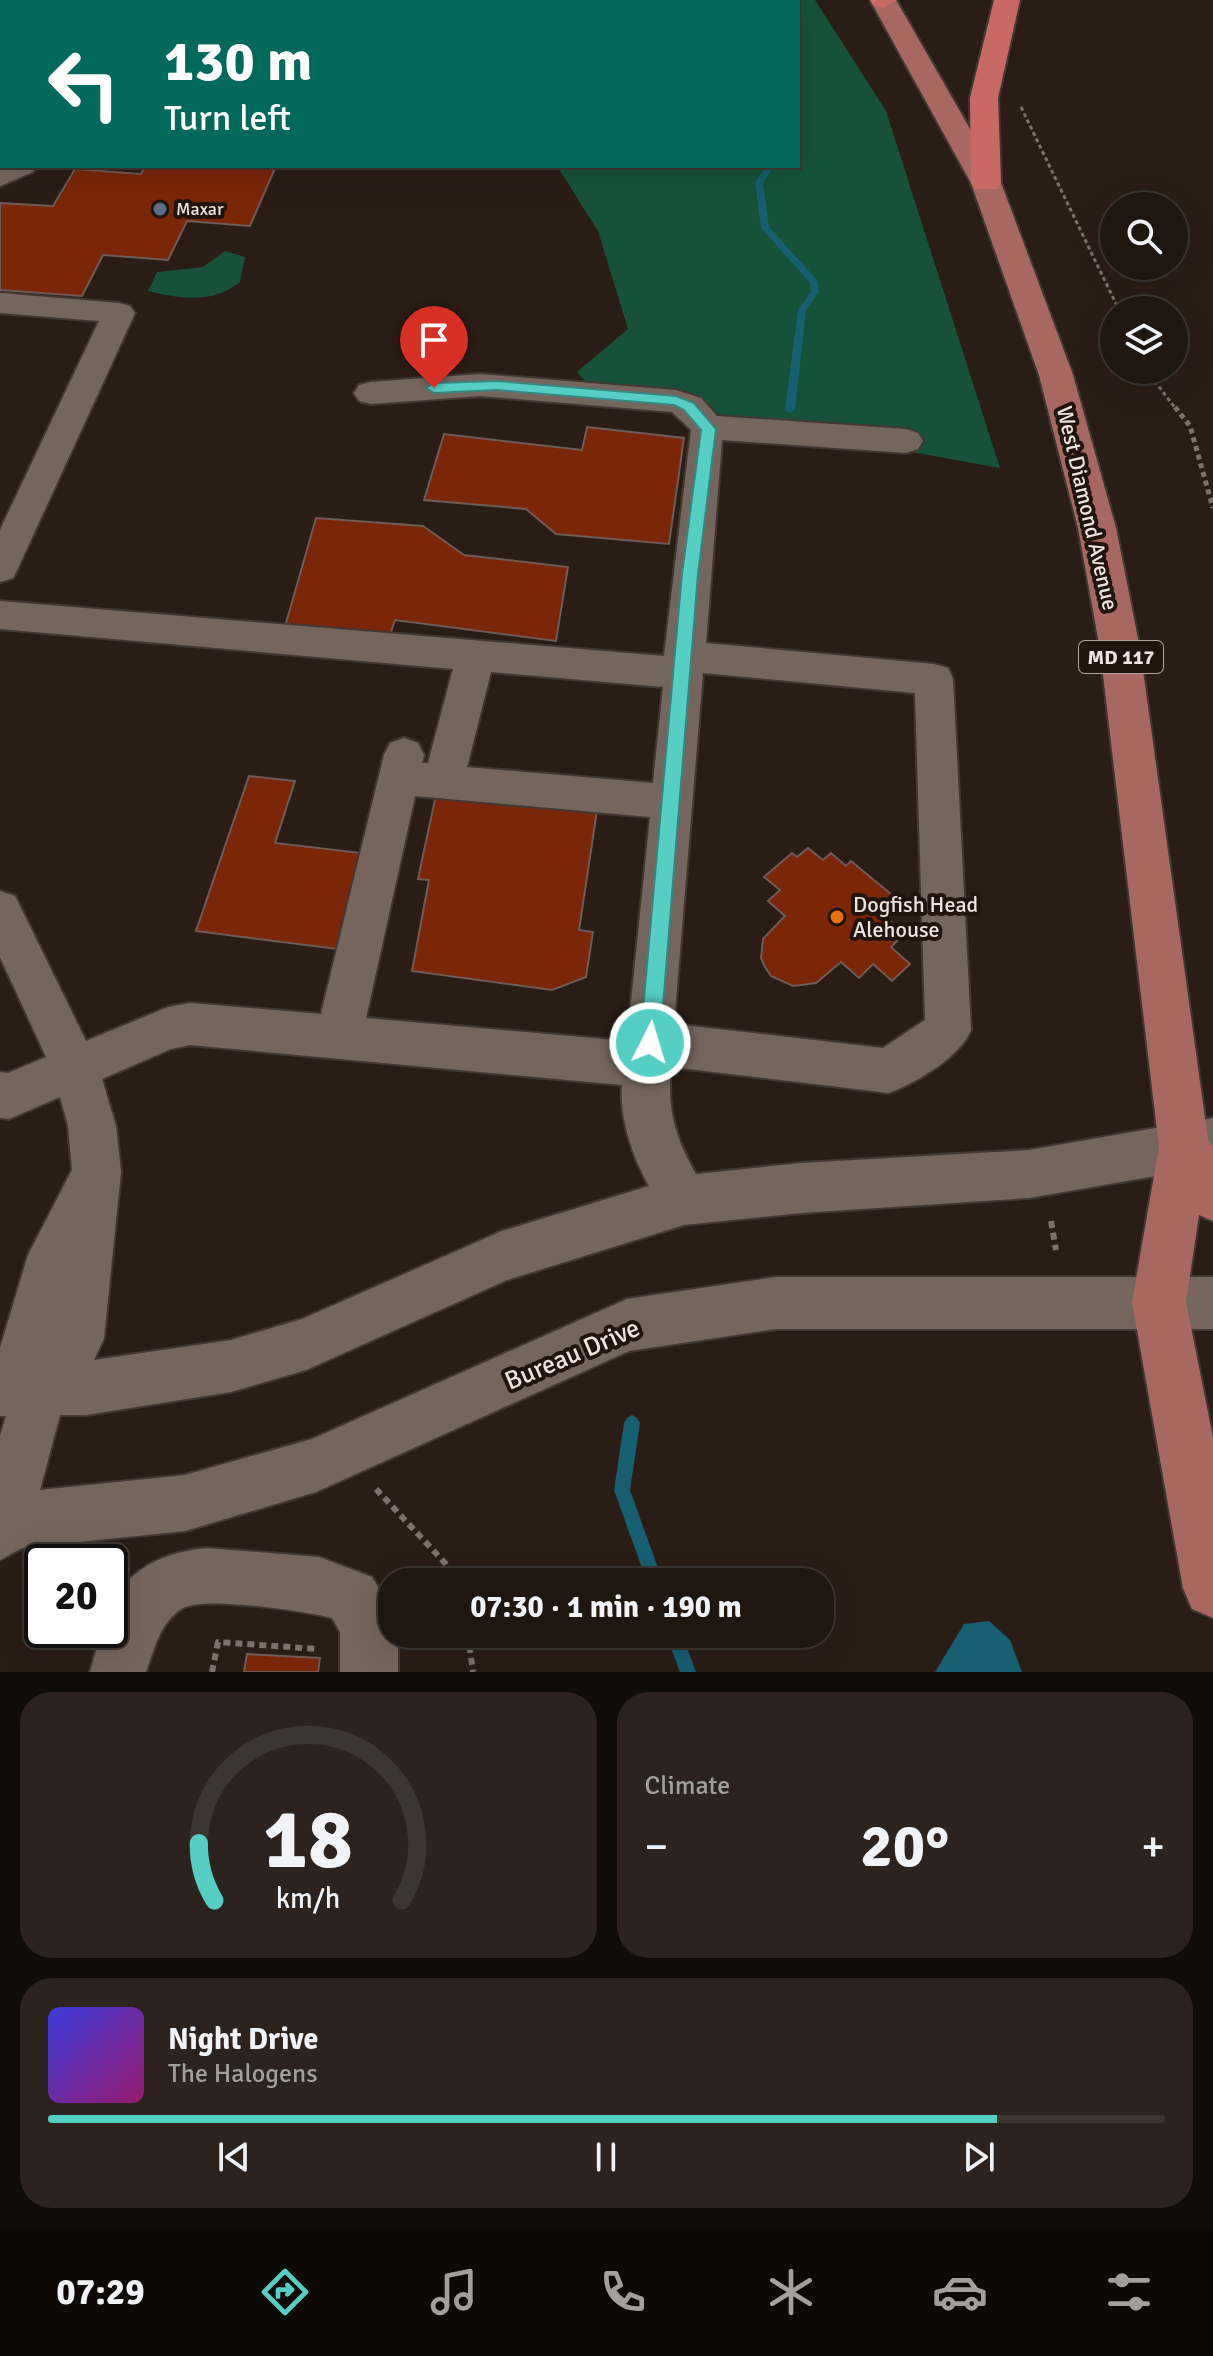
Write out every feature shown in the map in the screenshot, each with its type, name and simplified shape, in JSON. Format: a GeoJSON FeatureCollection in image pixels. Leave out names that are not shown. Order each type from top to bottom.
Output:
{"type":"FeatureCollection","features":[{"type":"Feature","properties":{"kind":"highway"},"geometry":{"type":"LineString","coordinates":[[986,183],[984,98],[988,69],[1007,0]]}},
{"type":"Feature","properties":{"kind":"main road","name":"West Diamond Avenue"},"geometry":{"type":"LineString","coordinates":[[883,0],[986,183],[1056,375],[1097,528],[1120,649],[1199,1145],[1213,1195]]}},
{"type":"Feature","properties":{"kind":"main road","name":"West Diamond Avenue"},"geometry":{"type":"LineString","coordinates":[[1199,1145],[1186,1302],[1213,1588]]}},
{"type":"Feature","properties":{"kind":"street"},"geometry":{"type":"LineString","coordinates":[[0,177],[19,168]]}},
{"type":"Feature","properties":{"kind":"street"},"geometry":{"type":"LineString","coordinates":[[0,303],[119,313],[0,568]]}},
{"type":"Feature","properties":{"kind":"street"},"geometry":{"type":"LineString","coordinates":[[371,393],[497,386],[676,401],[689,406],[709,429],[906,441]]}},
{"type":"Feature","properties":{"kind":"street"},"geometry":{"type":"LineString","coordinates":[[684,1200],[661,1160],[644,1103],[682,664],[709,429]]}},
{"type":"Feature","properties":{"kind":"street"},"geometry":{"type":"LineString","coordinates":[[0,615],[476,655],[934,679],[948,1030],[889,1071],[339,1037],[190,1024],[168,1028],[9,1096],[0,1095]]}},
{"type":"Feature","properties":{"kind":"street"},"geometry":{"type":"LineString","coordinates":[[443,782],[476,655]]}},
{"type":"Feature","properties":{"kind":"street"},"geometry":{"type":"LineString","coordinates":[[339,1037],[401,766],[443,782],[672,802]]}},
{"type":"Feature","properties":{"kind":"street"},"geometry":{"type":"LineString","coordinates":[[0,910],[75,1068],[92,1126],[97,1172],[78,1338],[20,1390],[1,1526]]}},
{"type":"Feature","properties":{"kind":"street"},"geometry":{"type":"LineString","coordinates":[[20,1390],[231,1366],[306,1344],[502,1256],[684,1200],[801,1188],[1029,1174],[1199,1145]]}},
{"type":"Feature","properties":{"kind":"street","name":"Bureau Drive"},"geometry":{"type":"LineString","coordinates":[[1,1526],[185,1503],[316,1465],[627,1325],[776,1303],[1186,1302]]}},
{"type":"Feature","properties":{"kind":"street"},"geometry":{"type":"LineString","coordinates":[[118,1668],[127,1639],[149,1600],[174,1580],[190,1576],[330,1586],[342,1591],[361,1607],[370,1662]]}},
{"type":"Feature","properties":{"kind":"path"},"geometry":{"type":"LineString","coordinates":[[1061,186],[1112,296]]}},
{"type":"Feature","properties":{"kind":"path"},"geometry":{"type":"LineString","coordinates":[[1157,384],[1190,426],[1213,508]]}},
{"type":"Feature","properties":{"kind":"path"},"geometry":{"type":"LineString","coordinates":[[1051,1221],[1056,1250]]}},
{"type":"Feature","properties":{"kind":"path"},"geometry":{"type":"LineString","coordinates":[[370,1477],[391,1506],[448,1568]]}},
{"type":"Feature","properties":{"kind":"path"},"geometry":{"type":"LineString","coordinates":[[212,1672],[218,1642],[370,1662]]}},
{"type":"Feature","properties":{"kind":"path"},"geometry":{"type":"LineString","coordinates":[[470,1648],[473,1672]]}},
{"type":"Feature","properties":{"kind":"green space"},"geometry":{"type":"Polygon","coordinates":[[[800,0],[815,0],[886,111],[1000,468],[692,412],[604,403],[577,372],[628,329],[598,231],[558,168],[800,168],[800,0]]]}},
{"type":"Feature","properties":{"kind":"green space"},"geometry":{"type":"Polygon","coordinates":[[[225,251],[245,257],[240,282],[229,289],[196,298],[148,291],[157,272],[203,267],[225,251]]]}},
{"type":"Feature","properties":{"kind":"water"},"geometry":{"type":"Polygon","coordinates":[[[989,1621],[1010,1640],[1022,1672],[935,1672],[964,1624],[989,1621]]]}},
{"type":"Feature","properties":{"kind":"building"},"geometry":{"type":"Polygon","coordinates":[[[144,168],[275,168],[250,226],[187,221],[168,260],[103,255],[82,296],[0,290],[0,203],[53,206],[75,169],[141,174],[144,168]]]}},
{"type":"Feature","properties":{"kind":"building"},"geometry":{"type":"Polygon","coordinates":[[[587,427],[684,438],[669,544],[556,534],[526,509],[424,500],[444,434],[582,450],[587,427]]]}},
{"type":"Feature","properties":{"kind":"building"},"geometry":{"type":"Polygon","coordinates":[[[316,518],[423,526],[464,555],[568,567],[556,641],[395,620],[386,647],[282,637],[316,518]]]}},
{"type":"Feature","properties":{"kind":"building"},"geometry":{"type":"Polygon","coordinates":[[[249,776],[295,781],[275,843],[370,854],[345,950],[196,931],[249,776]]]}},
{"type":"Feature","properties":{"kind":"building"},"geometry":{"type":"Polygon","coordinates":[[[437,790],[598,804],[579,930],[593,932],[586,977],[552,990],[412,971],[429,880],[418,879],[437,790]]]}},
{"type":"Feature","properties":{"kind":"building","name":"Dogfish Head Alehouse"},"geometry":{"type":"Polygon","coordinates":[[[808,848],[823,860],[831,853],[846,866],[851,861],[903,904],[888,919],[905,933],[891,947],[910,964],[892,981],[873,964],[859,978],[841,962],[816,983],[793,986],[771,976],[765,967],[761,958],[763,939],[785,916],[768,901],[780,890],[764,877],[792,853],[797,857],[808,848]]]}},
{"type":"Feature","properties":{"kind":"building"},"geometry":{"type":"Polygon","coordinates":[[[247,1654],[320,1658],[318,1672],[244,1672],[247,1654]]]}},
{"type":"Feature","properties":{"kind":"waterway"},"geometry":{"type":"LineString","coordinates":[[770,168],[759,182],[765,228],[814,282],[815,291],[802,310],[790,410]]}},
{"type":"Feature","properties":{"kind":"waterway"},"geometry":{"type":"LineString","coordinates":[[632,1423],[622,1490],[650,1568]]}},
{"type":"Feature","properties":{"kind":"waterway"},"geometry":{"type":"LineString","coordinates":[[679,1648],[688,1672]]}},
{"type":"Feature","properties":{"kind":"place","name":"Maxar"},"geometry":{"type":"Point","coordinates":[160,209]}},
{"type":"Feature","properties":{"kind":"place","name":"Dogfish Head Alehouse"},"geometry":{"type":"Point","coordinates":[837,917]}},
{"type":"Feature","properties":{"kind":"route"},"geometry":{"type":"LineString","coordinates":[[434,388],[497,386],[676,401],[689,406],[709,429],[690,574],[650,1043]]}}]}
